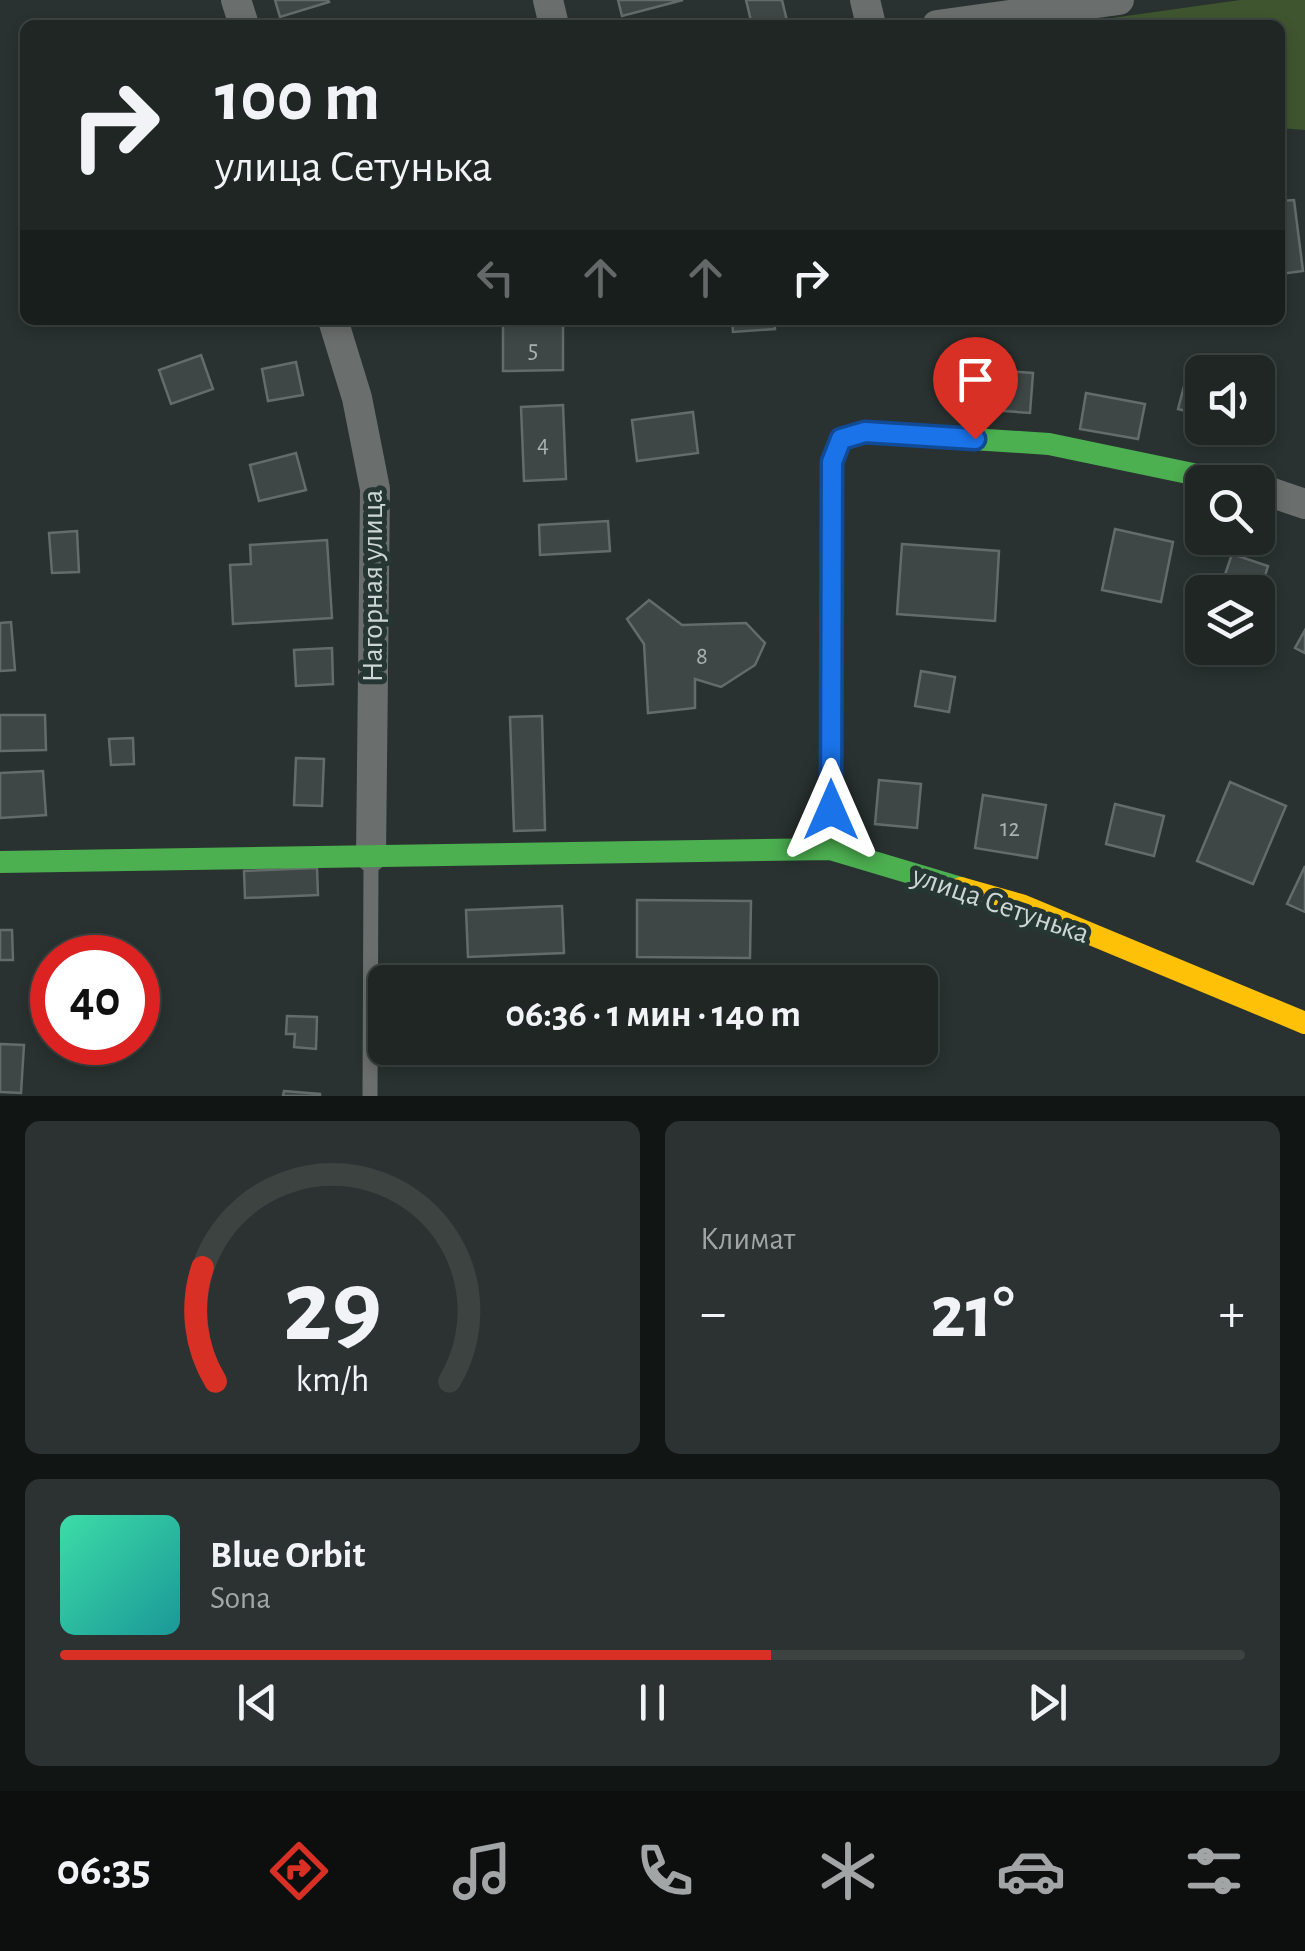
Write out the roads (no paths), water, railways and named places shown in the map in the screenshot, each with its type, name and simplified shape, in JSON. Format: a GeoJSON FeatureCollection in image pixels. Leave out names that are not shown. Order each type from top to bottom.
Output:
{"type":"FeatureCollection","features":[{"type":"Feature","properties":{"kind":"street"},"geometry":{"type":"LineString","coordinates":[[973,20],[1118,0]]}},
{"type":"Feature","properties":{"kind":"street","name":"Нагорная улица"},"geometry":{"type":"LineString","coordinates":[[335,325],[357,398],[375,489],[371,856]]}},
{"type":"Feature","properties":{"kind":"street"},"geometry":{"type":"LineString","coordinates":[[830,849],[832,462],[841,439],[865,432],[1049,444],[1185,472]]}},
{"type":"Feature","properties":{"kind":"street"},"geometry":{"type":"LineString","coordinates":[[1275,494],[1305,504]]}},
{"type":"Feature","properties":{"kind":"street","name":"улица Сетунька"},"geometry":{"type":"LineString","coordinates":[[0,862],[830,849],[1021,906],[1305,1023]]}},
{"type":"Feature","properties":{"kind":"lane"},"geometry":{"type":"LineString","coordinates":[[370,1096],[371,856]]}}]}
